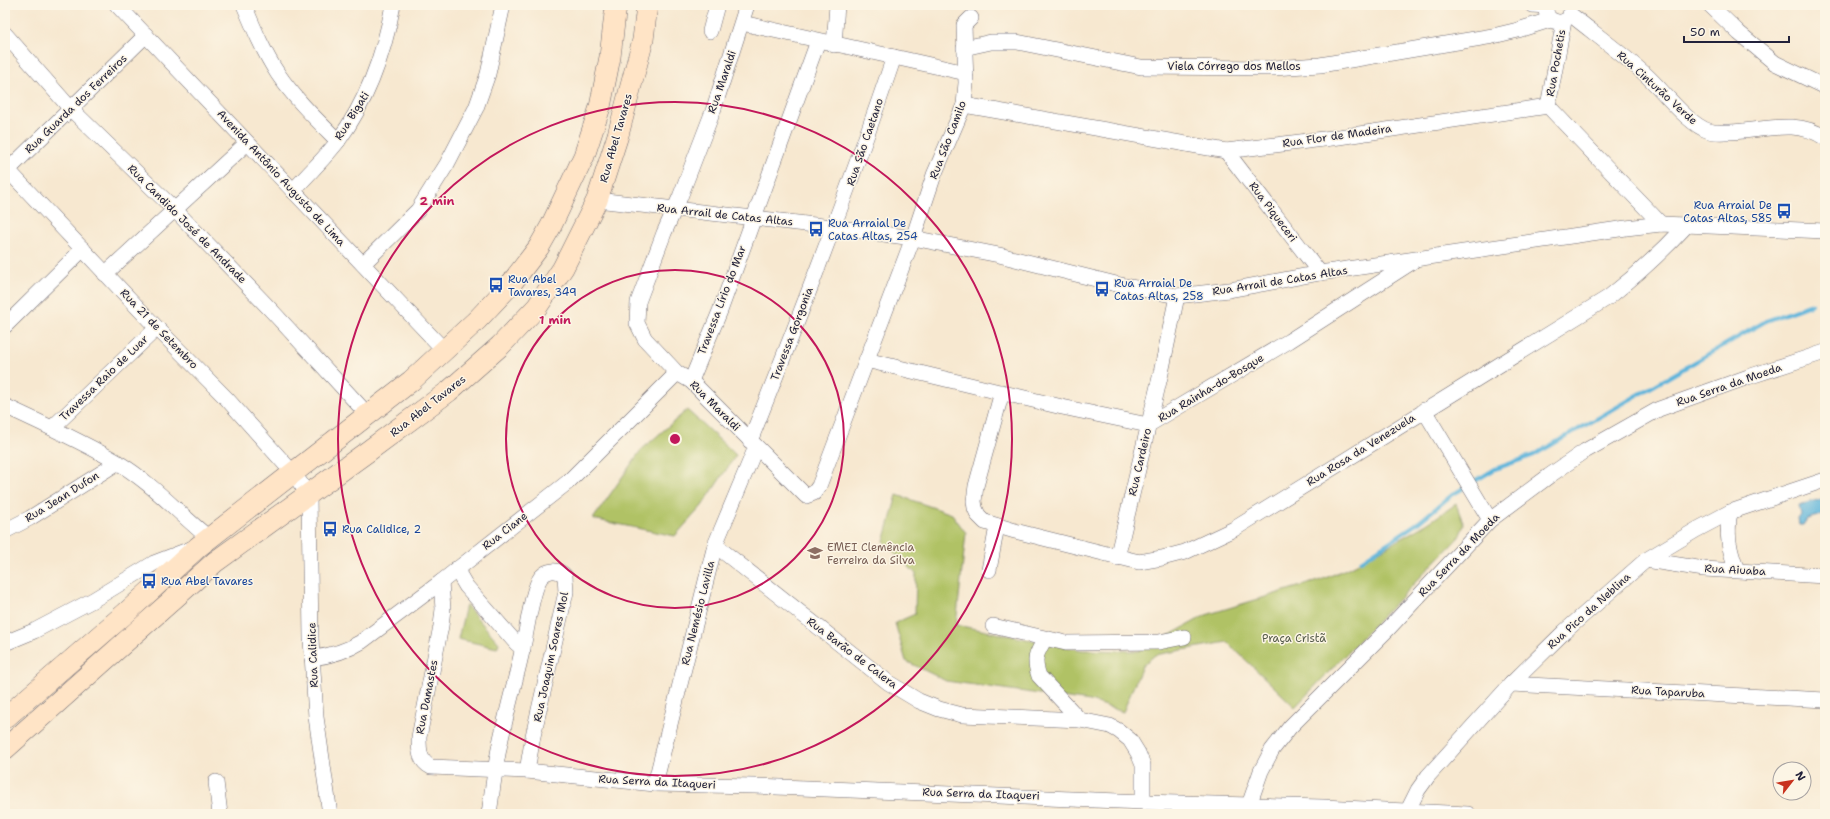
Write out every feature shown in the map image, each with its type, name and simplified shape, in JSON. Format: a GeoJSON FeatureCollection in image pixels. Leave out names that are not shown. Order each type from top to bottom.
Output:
{"type":"FeatureCollection","features":[{"type":"Feature","properties":{"kind":"main road"},"geometry":{"type":"LineString","coordinates":[[5,718],[127,612],[203,543],[411,381],[477,320],[510,285],[538,247],[551,226],[584,156],[601,100],[610,57],[616,5]]}},
{"type":"Feature","properties":{"kind":"main road","name":"Rua Abel Tavares"},"geometry":{"type":"LineString","coordinates":[[5,749],[215,562],[309,495],[449,391],[500,346],[537,307],[563,268],[597,200],[618,134],[643,40],[647,5]]}},
{"type":"Feature","properties":{"kind":"main road"},"geometry":{"type":"LineString","coordinates":[[510,285],[512,294],[519,303],[527,307],[537,307]]}},
{"type":"Feature","properties":{"kind":"main road"},"geometry":{"type":"LineString","coordinates":[[477,320],[492,328],[500,346]]}},
{"type":"Feature","properties":{"kind":"street","name":"Avenida Antônio Augusto de Lima"},"geometry":{"type":"LineString","coordinates":[[117,5],[445,351]]}},
{"type":"Feature","properties":{"kind":"street"},"geometry":{"type":"LineString","coordinates":[[244,5],[266,53],[278,74],[297,98],[338,141]]}},
{"type":"Feature","properties":{"kind":"street","name":"Rua Bigati"},"geometry":{"type":"LineString","coordinates":[[293,191],[338,141],[360,107],[372,83],[387,34],[393,5]]}},
{"type":"Feature","properties":{"kind":"street"},"geometry":{"type":"LineString","coordinates":[[363,264],[418,210],[447,164],[476,108],[488,74],[503,5]]}},
{"type":"Feature","properties":{"kind":"street"},"geometry":{"type":"LineString","coordinates":[[710,31],[717,5]]}},
{"type":"Feature","properties":{"kind":"street","name":"Rua Maraldi"},"geometry":{"type":"LineString","coordinates":[[747,5],[713,111],[638,302],[636,316],[644,339],[677,373],[691,381],[806,496],[814,493],[819,486],[913,238]]}},
{"type":"Feature","properties":{"kind":"street"},"geometry":{"type":"LineString","coordinates":[[834,45],[837,5]]}},
{"type":"Feature","properties":{"kind":"street"},"geometry":{"type":"LineString","coordinates":[[1710,5],[1739,33],[1775,63],[1825,87]]}},
{"type":"Feature","properties":{"kind":"street","name":"Viela Córrego dos Mellos"},"geometry":{"type":"LineString","coordinates":[[964,48],[991,42],[1006,41],[1141,67],[1273,68],[1320,65],[1486,37],[1518,30],[1554,11]]}},
{"type":"Feature","properties":{"kind":"street","name":"Rua Pochetis"},"geometry":{"type":"LineString","coordinates":[[1548,106],[1554,11]]}},
{"type":"Feature","properties":{"kind":"street","name":"Rua Cinturão Verde"},"geometry":{"type":"LineString","coordinates":[[1554,11],[1647,76],[1698,126],[1710,132],[1734,132],[1790,127],[1808,129],[1825,138]]}},
{"type":"Feature","properties":{"kind":"street","name":"Rua São Camilo"},"geometry":{"type":"LineString","coordinates":[[913,238],[934,175],[964,105],[966,73],[964,25],[971,18]]}},
{"type":"Feature","properties":{"kind":"street"},"geometry":{"type":"LineString","coordinates":[[742,24],[966,73]]}},
{"type":"Feature","properties":{"kind":"street","name":"Rua Candido José de Andrade"},"geometry":{"type":"LineString","coordinates":[[5,34],[71,108],[175,210],[271,310],[368,415]]}},
{"type":"Feature","properties":{"kind":"street","name":"Rua Guarda dos Ferreiros"},"geometry":{"type":"LineString","coordinates":[[6,170],[146,36]]}},
{"type":"Feature","properties":{"kind":"street","name":"Travessa Lírio do Mar"},"geometry":{"type":"LineString","coordinates":[[691,381],[720,311],[752,219],[765,190],[818,41]]}},
{"type":"Feature","properties":{"kind":"street","name":"Rua São Caetano"},"geometry":{"type":"LineString","coordinates":[[832,227],[848,190],[894,57]]}},
{"type":"Feature","properties":{"kind":"street","name":"Rua Flor de Madeira"},"geometry":{"type":"LineString","coordinates":[[964,105],[1226,151],[1332,138],[1548,106]]}},
{"type":"Feature","properties":{"kind":"street"},"geometry":{"type":"LineString","coordinates":[[1548,106],[1661,224]]}},
{"type":"Feature","properties":{"kind":"street"},"geometry":{"type":"LineString","coordinates":[[106,274],[247,143]]}},
{"type":"Feature","properties":{"kind":"street","name":"Rua Piqueceri"},"geometry":{"type":"LineString","coordinates":[[1226,151],[1320,274]]}},
{"type":"Feature","properties":{"kind":"street","name":"Rua 21 de Setembro"},"geometry":{"type":"LineString","coordinates":[[6,170],[227,399],[293,473],[309,495]]}},
{"type":"Feature","properties":{"kind":"street","name":"Rua Arrail de Catas Altas"},"geometry":{"type":"LineString","coordinates":[[597,200],[832,227],[913,238],[985,252],[1116,284],[1177,296],[1229,290],[1416,259],[1661,224],[1825,232]]}},
{"type":"Feature","properties":{"kind":"street","name":"Rua Rosa da Venezuela"},"geometry":{"type":"LineString","coordinates":[[1002,392],[976,486],[974,501],[978,515],[985,522],[997,526],[1117,558],[1139,562],[1162,558],[1185,552],[1234,529],[1427,415],[1609,297],[1644,269],[1687,225]]}},
{"type":"Feature","properties":{"kind":"street","name":"Travessa Gorgonia"},"geometry":{"type":"LineString","coordinates":[[753,444],[832,227]]}},
{"type":"Feature","properties":{"kind":"street"},"geometry":{"type":"LineString","coordinates":[[5,326],[83,249]]}},
{"type":"Feature","properties":{"kind":"street","name":"Rua Rainha-do-Bosque"},"geometry":{"type":"LineString","coordinates":[[866,360],[1062,407],[1148,425],[1289,341],[1416,259]]}},
{"type":"Feature","properties":{"kind":"street","name":"Rua Cardeiro"},"geometry":{"type":"LineString","coordinates":[[1117,558],[1177,296]]}},
{"type":"Feature","properties":{"kind":"street","name":"Travessa Raio de Luar"},"geometry":{"type":"LineString","coordinates":[[52,428],[157,328]]}},
{"type":"Feature","properties":{"kind":"street","name":"Rua Serra da Moeda"},"geometry":{"type":"LineString","coordinates":[[1250,805],[1261,771],[1272,750],[1290,727],[1389,628],[1487,515],[1585,452],[1659,409],[1748,377],[1825,352]]}},
{"type":"Feature","properties":{"kind":"street","name":"Rua Ciane"},"geometry":{"type":"LineString","coordinates":[[312,658],[324,657],[349,649],[361,642],[441,582],[568,482],[677,373]]}},
{"type":"Feature","properties":{"kind":"street"},"geometry":{"type":"LineString","coordinates":[[5,406],[52,428],[118,463],[166,498],[203,543],[154,563],[93,600],[34,631],[5,643]]}},
{"type":"Feature","properties":{"kind":"street"},"geometry":{"type":"LineString","coordinates":[[1427,415],[1487,515]]}},
{"type":"Feature","properties":{"kind":"street","name":"Rua Nemésio Lavilla"},"geometry":{"type":"LineString","coordinates":[[655,784],[716,545],[753,444]]}},
{"type":"Feature","properties":{"kind":"street","name":"Rua Jean Dufon"},"geometry":{"type":"LineString","coordinates":[[5,531],[30,518],[118,463]]}},
{"type":"Feature","properties":{"kind":"street","name":"Rua Pico da Neblina"},"geometry":{"type":"LineString","coordinates":[[1407,812],[1418,790],[1428,776],[1511,684],[1570,627],[1646,560],[1696,530],[1730,512],[1825,480]]}},
{"type":"Feature","properties":{"kind":"street","name":"Rua Calidice"},"geometry":{"type":"LineString","coordinates":[[309,495],[312,658],[316,717],[330,814]]}},
{"type":"Feature","properties":{"kind":"street"},"geometry":{"type":"LineString","coordinates":[[1730,512],[1727,535],[1730,551],[1737,570]]}},
{"type":"Feature","properties":{"kind":"street"},"geometry":{"type":"LineString","coordinates":[[989,570],[997,526]]}},
{"type":"Feature","properties":{"kind":"street","name":"Rua Barão de Calera"},"geometry":{"type":"LineString","coordinates":[[716,545],[889,684],[919,701],[939,709],[962,715],[1080,720],[1110,726],[1119,731],[1130,740],[1143,765],[1143,802]]}},
{"type":"Feature","properties":{"kind":"street","name":"Rua Aiuaba"},"geometry":{"type":"LineString","coordinates":[[1646,560],[1704,569],[1825,576]]}},
{"type":"Feature","properties":{"kind":"street"},"geometry":{"type":"LineString","coordinates":[[456,570],[466,586],[523,649]]}},
{"type":"Feature","properties":{"kind":"street","name":"Rua Joaquim Soares Mol"},"geometry":{"type":"LineString","coordinates":[[489,814],[495,769],[503,729],[538,582],[548,571],[561,573],[565,576],[566,592],[533,736],[527,771]]}},
{"type":"Feature","properties":{"kind":"street","name":"Rua Damastes"},"geometry":{"type":"LineString","coordinates":[[441,582],[443,609],[441,626],[419,737],[419,753],[424,763],[431,767],[443,769],[495,769]]}},
{"type":"Feature","properties":{"kind":"street"},"geometry":{"type":"LineString","coordinates":[[993,626],[1066,643],[1159,642],[1184,637]]}},
{"type":"Feature","properties":{"kind":"street"},"geometry":{"type":"LineString","coordinates":[[1045,639],[1035,655],[1036,668],[1039,676],[1080,720]]}},
{"type":"Feature","properties":{"kind":"street","name":"Rua Taparuba"},"geometry":{"type":"LineString","coordinates":[[1511,684],[1825,700]]}},
{"type":"Feature","properties":{"kind":"street","name":"Rua Serra da Itaqueri"},"geometry":{"type":"LineString","coordinates":[[495,769],[655,784],[754,786],[1250,805],[1323,810],[1468,814]]}},
{"type":"Feature","properties":{"kind":"street"},"geometry":{"type":"LineString","coordinates":[[216,782],[220,814]]}},
{"type":"Feature","properties":{"kind":"green space"},"geometry":{"type":"Polygon","coordinates":[[[687,410],[736,455],[702,506],[675,536],[593,519],[641,450],[687,410]]]}},
{"type":"Feature","properties":{"kind":"green space","name":"Praça Cristã"},"geometry":{"type":"Polygon","coordinates":[[[897,495],[952,514],[966,533],[956,625],[1082,650],[1139,651],[1142,646],[1170,635],[1206,615],[1321,580],[1355,565],[1428,523],[1456,504],[1464,525],[1459,537],[1295,707],[1227,642],[1155,655],[1142,666],[1123,712],[1090,701],[946,681],[906,661],[895,623],[915,614],[916,574],[884,542],[897,495]]]}},
{"type":"Feature","properties":{"kind":"green space"},"geometry":{"type":"Polygon","coordinates":[[[466,605],[499,643],[497,648],[458,639],[466,605]]]}},
{"type":"Feature","properties":{"kind":"water"},"geometry":{"type":"Polygon","coordinates":[[[1825,498],[1825,514],[1807,519],[1803,525],[1799,525],[1798,519],[1801,515],[1799,505],[1825,498]]]}},
{"type":"Feature","properties":{"kind":"waterway"},"geometry":{"type":"LineString","coordinates":[[1361,561],[1419,522],[1452,495],[1495,469],[1534,455],[1766,321],[1812,304]]}},
{"type":"Feature","properties":{"kind":"place","name":"Rua Arraial De Catas Altas, 585"},"geometry":{"type":"Point","coordinates":[1784,211]}},
{"type":"Feature","properties":{"kind":"place","name":"Rua Arraial De Catas Altas, 254"},"geometry":{"type":"Point","coordinates":[816,229]}},
{"type":"Feature","properties":{"kind":"place","name":"Rua Abel Tavares, 349"},"geometry":{"type":"Point","coordinates":[496,285]}},
{"type":"Feature","properties":{"kind":"place","name":"Rua Arraial De Catas Altas, 258"},"geometry":{"type":"Point","coordinates":[1102,289]}},
{"type":"Feature","properties":{"kind":"place","name":"Rua Calidice, 2"},"geometry":{"type":"Point","coordinates":[330,529]}},
{"type":"Feature","properties":{"kind":"place","name":"EMEI Clemência Ferreira da Silva"},"geometry":{"type":"Point","coordinates":[815,553]}},
{"type":"Feature","properties":{"kind":"place","name":"Rua Abel Tavares"},"geometry":{"type":"Point","coordinates":[149,581]}}]}
